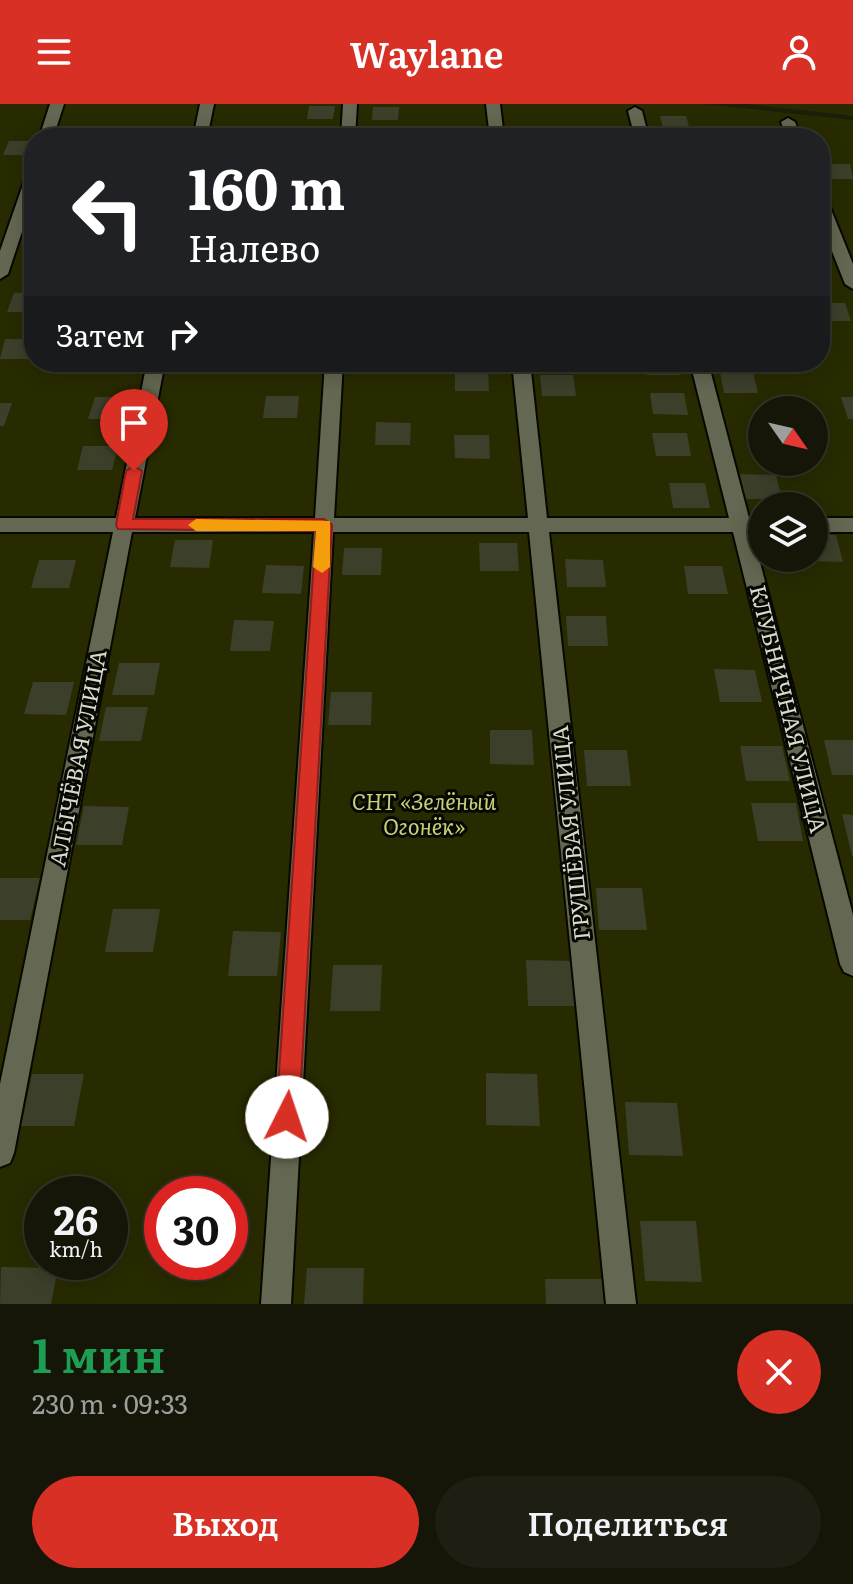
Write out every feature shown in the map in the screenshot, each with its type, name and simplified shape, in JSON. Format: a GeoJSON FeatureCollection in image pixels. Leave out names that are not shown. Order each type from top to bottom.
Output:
{"type":"FeatureCollection","features":[{"type":"Feature","properties":{"kind":"street"},"geometry":{"type":"LineString","coordinates":[[49,128],[57,104]]}},
{"type":"Feature","properties":{"kind":"street"},"geometry":{"type":"LineString","coordinates":[[202,128],[207,104]]}},
{"type":"Feature","properties":{"kind":"street"},"geometry":{"type":"LineString","coordinates":[[349,128],[350,104]]}},
{"type":"Feature","properties":{"kind":"street"},"geometry":{"type":"LineString","coordinates":[[493,104],[496,128]]}},
{"type":"Feature","properties":{"kind":"street"},"geometry":{"type":"LineString","coordinates":[[635,111],[639,128]]}},
{"type":"Feature","properties":{"kind":"street"},"geometry":{"type":"LineString","coordinates":[[788,122],[790,128]]}},
{"type":"Feature","properties":{"kind":"street"},"geometry":{"type":"LineString","coordinates":[[0,274],[24,203]]}},
{"type":"Feature","properties":{"kind":"street"},"geometry":{"type":"LineString","coordinates":[[830,227],[853,284]]}},
{"type":"Feature","properties":{"kind":"street","name":"АЛЫЧЁВАЯ УЛИЦА"},"geometry":{"type":"LineString","coordinates":[[0,1153],[154,372]]}},
{"type":"Feature","properties":{"kind":"street"},"geometry":{"type":"LineString","coordinates":[[276,1304],[333,372]]}},
{"type":"Feature","properties":{"kind":"street","name":"ГРУШЁВАЯ УЛИЦА"},"geometry":{"type":"LineString","coordinates":[[522,372],[621,1304]]}},
{"type":"Feature","properties":{"kind":"street","name":"КЛУБНИЧНАЯ УЛИЦА"},"geometry":{"type":"LineString","coordinates":[[702,372],[748,513]]}},
{"type":"Feature","properties":{"kind":"street"},"geometry":{"type":"LineString","coordinates":[[0,525],[748,525]]}},
{"type":"Feature","properties":{"kind":"street"},"geometry":{"type":"LineString","coordinates":[[828,525],[853,525]]}},
{"type":"Feature","properties":{"kind":"street","name":"КЛУБНИЧНАЯ УЛИЦА"},"geometry":{"type":"LineString","coordinates":[[763,572],[853,964]]}},
{"type":"Feature","properties":{"kind":"green space","name":"СНТ «Зелёный Огонёк»"},"geometry":{"type":"Polygon","coordinates":[[[0,104],[703,104],[853,120],[853,1304],[0,1304],[0,104]]]}},
{"type":"Feature","properties":{"kind":"green space"},"geometry":{"type":"Polygon","coordinates":[[[747,104],[853,104],[853,116],[747,104]]]}},
{"type":"Feature","properties":{"kind":"building"},"geometry":{"type":"Polygon","coordinates":[[[309,106],[335,106],[333,119],[307,119],[309,106]]]}},
{"type":"Feature","properties":{"kind":"building"},"geometry":{"type":"Polygon","coordinates":[[[373,107],[399,107],[398,120],[372,120],[373,107]]]}},
{"type":"Feature","properties":{"kind":"building"},"geometry":{"type":"Polygon","coordinates":[[[660,116],[686,116],[690,128],[663,128],[660,116]]]}},
{"type":"Feature","properties":{"kind":"building"},"geometry":{"type":"Polygon","coordinates":[[[9,141],[24,141],[24,155],[3,155],[9,141]]]}},
{"type":"Feature","properties":{"kind":"building"},"geometry":{"type":"Polygon","coordinates":[[[830,164],[850,164],[853,179],[830,179],[830,164]]]}},
{"type":"Feature","properties":{"kind":"building"},"geometry":{"type":"Polygon","coordinates":[[[14,293],[24,293],[24,312],[7,312],[14,293]]]}},
{"type":"Feature","properties":{"kind":"building"},"geometry":{"type":"Polygon","coordinates":[[[830,303],[845,303],[851,321],[830,321],[830,303]]]}},
{"type":"Feature","properties":{"kind":"building"},"geometry":{"type":"Polygon","coordinates":[[[5,339],[24,339],[24,359],[0,359],[5,339]]]}},
{"type":"Feature","properties":{"kind":"building"},"geometry":{"type":"Polygon","coordinates":[[[455,372],[488,372],[489,391],[455,391],[455,372]]]}},
{"type":"Feature","properties":{"kind":"building"},"geometry":{"type":"Polygon","coordinates":[[[647,372],[680,372],[681,375],[647,375],[647,372]]]}},
{"type":"Feature","properties":{"kind":"building"},"geometry":{"type":"Polygon","coordinates":[[[720,372],[753,372],[758,393],[724,393],[720,372]]]}},
{"type":"Feature","properties":{"kind":"building"},"geometry":{"type":"Polygon","coordinates":[[[540,375],[573,375],[576,396],[542,396],[540,375]]]}},
{"type":"Feature","properties":{"kind":"building"},"geometry":{"type":"Polygon","coordinates":[[[650,393],[684,393],[688,415],[653,414],[650,393]]]}},
{"type":"Feature","properties":{"kind":"building"},"geometry":{"type":"Polygon","coordinates":[[[266,396],[299,396],[297,418],[263,418],[266,396]]]}},
{"type":"Feature","properties":{"kind":"building"},"geometry":{"type":"Polygon","coordinates":[[[95,397],[128,397],[123,419],[88,419],[95,397]]]}},
{"type":"Feature","properties":{"kind":"building"},"geometry":{"type":"Polygon","coordinates":[[[841,397],[853,397],[853,419],[848,419],[841,397]]]}},
{"type":"Feature","properties":{"kind":"building"},"geometry":{"type":"Polygon","coordinates":[[[0,403],[12,403],[4,426],[0,426],[0,403]]]}},
{"type":"Feature","properties":{"kind":"building"},"geometry":{"type":"Polygon","coordinates":[[[376,422],[411,423],[410,445],[375,445],[376,422]]]}},
{"type":"Feature","properties":{"kind":"building"},"geometry":{"type":"Polygon","coordinates":[[[652,433],[687,433],[691,456],[656,456],[652,433]]]}},
{"type":"Feature","properties":{"kind":"building"},"geometry":{"type":"Polygon","coordinates":[[[454,435],[489,435],[490,459],[455,458],[454,435]]]}},
{"type":"Feature","properties":{"kind":"building"},"geometry":{"type":"Polygon","coordinates":[[[83,446],[118,446],[112,470],[77,470],[83,446]]]}},
{"type":"Feature","properties":{"kind":"building"},"geometry":{"type":"Polygon","coordinates":[[[740,474],[776,476],[780,492],[748,492],[748,499],[745,499],[740,474]]]}},
{"type":"Feature","properties":{"kind":"building"},"geometry":{"type":"Polygon","coordinates":[[[669,483],[705,483],[710,508],[673,508],[669,483]]]}},
{"type":"Feature","properties":{"kind":"building"},"geometry":{"type":"Polygon","coordinates":[[[828,535],[836,535],[843,562],[828,562],[828,535]]]}},
{"type":"Feature","properties":{"kind":"building"},"geometry":{"type":"Polygon","coordinates":[[[175,540],[213,540],[209,568],[170,567],[175,540]]]}},
{"type":"Feature","properties":{"kind":"building"},"geometry":{"type":"Polygon","coordinates":[[[479,543],[517,543],[519,571],[480,571],[479,543]]]}},
{"type":"Feature","properties":{"kind":"building"},"geometry":{"type":"Polygon","coordinates":[[[344,548],[382,548],[381,575],[342,575],[344,548]]]}},
{"type":"Feature","properties":{"kind":"building"},"geometry":{"type":"Polygon","coordinates":[[[565,559],[603,560],[606,587],[567,587],[565,559]]]}},
{"type":"Feature","properties":{"kind":"building"},"geometry":{"type":"Polygon","coordinates":[[[39,560],[76,560],[69,588],[31,588],[39,560]]]}},
{"type":"Feature","properties":{"kind":"building"},"geometry":{"type":"Polygon","coordinates":[[[266,565],[304,566],[301,594],[262,593],[266,565]]]}},
{"type":"Feature","properties":{"kind":"building"},"geometry":{"type":"Polygon","coordinates":[[[684,566],[722,566],[728,594],[688,594],[684,566]]]}},
{"type":"Feature","properties":{"kind":"building"},"geometry":{"type":"Polygon","coordinates":[[[566,616],[606,616],[608,646],[568,646],[566,616]]]}},
{"type":"Feature","properties":{"kind":"building"},"geometry":{"type":"Polygon","coordinates":[[[234,620],[274,621],[270,651],[230,651],[234,620]]]}},
{"type":"Feature","properties":{"kind":"building"},"geometry":{"type":"Polygon","coordinates":[[[119,663],[160,663],[154,695],[112,695],[119,663]]]}},
{"type":"Feature","properties":{"kind":"building"},"geometry":{"type":"Polygon","coordinates":[[[714,669],[755,670],[762,702],[720,702],[714,669]]]}},
{"type":"Feature","properties":{"kind":"building"},"geometry":{"type":"Polygon","coordinates":[[[33,682],[74,682],[66,715],[24,714],[33,682]]]}},
{"type":"Feature","properties":{"kind":"building"},"geometry":{"type":"Polygon","coordinates":[[[331,692],[372,692],[371,725],[328,725],[331,692]]]}},
{"type":"Feature","properties":{"kind":"building"},"geometry":{"type":"Polygon","coordinates":[[[106,707],[148,707],[141,741],[99,741],[106,707]]]}},
{"type":"Feature","properties":{"kind":"building"},"geometry":{"type":"Polygon","coordinates":[[[490,730],[532,730],[534,765],[490,764],[490,730]]]}},
{"type":"Feature","properties":{"kind":"building"},"geometry":{"type":"Polygon","coordinates":[[[824,740],[853,740],[853,775],[832,775],[824,740]]]}},
{"type":"Feature","properties":{"kind":"building"},"geometry":{"type":"Polygon","coordinates":[[[740,746],[782,746],[790,781],[746,781],[740,746]]]}},
{"type":"Feature","properties":{"kind":"building"},"geometry":{"type":"Polygon","coordinates":[[[584,750],[627,750],[631,786],[587,786],[584,750]]]}},
{"type":"Feature","properties":{"kind":"building"},"geometry":{"type":"Polygon","coordinates":[[[751,803],[796,803],[803,841],[758,841],[751,803]]]}},
{"type":"Feature","properties":{"kind":"building"},"geometry":{"type":"Polygon","coordinates":[[[84,806],[129,807],[122,845],[76,845],[84,806]]]}},
{"type":"Feature","properties":{"kind":"building"},"geometry":{"type":"Polygon","coordinates":[[[842,814],[853,815],[853,856],[852,856],[842,814]]]}},
{"type":"Feature","properties":{"kind":"building"},"geometry":{"type":"Polygon","coordinates":[[[0,878],[40,878],[30,920],[0,920],[0,878]]]}},
{"type":"Feature","properties":{"kind":"building"},"geometry":{"type":"Polygon","coordinates":[[[596,888],[642,888],[647,930],[599,930],[596,888]]]}},
{"type":"Feature","properties":{"kind":"building"},"geometry":{"type":"Polygon","coordinates":[[[113,909],[160,909],[153,952],[105,952],[113,909]]]}},
{"type":"Feature","properties":{"kind":"building"},"geometry":{"type":"Polygon","coordinates":[[[233,931],[281,932],[277,976],[228,976],[233,931]]]}},
{"type":"Feature","properties":{"kind":"building"},"geometry":{"type":"Polygon","coordinates":[[[526,960],[575,961],[578,1006],[528,1006],[526,960]]]}},
{"type":"Feature","properties":{"kind":"building"},"geometry":{"type":"Polygon","coordinates":[[[333,965],[382,965],[380,1011],[330,1011],[333,965]]]}},
{"type":"Feature","properties":{"kind":"building"},"geometry":{"type":"Polygon","coordinates":[[[486,1073],[537,1074],[540,1126],[486,1125],[486,1073]]]}},
{"type":"Feature","properties":{"kind":"building"},"geometry":{"type":"Polygon","coordinates":[[[32,1074],[84,1074],[74,1126],[21,1126],[32,1074]]]}},
{"type":"Feature","properties":{"kind":"building"},"geometry":{"type":"Polygon","coordinates":[[[625,1102],[677,1103],[683,1156],[629,1155],[625,1102]]]}},
{"type":"Feature","properties":{"kind":"building"},"geometry":{"type":"Polygon","coordinates":[[[640,1221],[696,1221],[702,1282],[645,1281],[640,1221]]]}},
{"type":"Feature","properties":{"kind":"building"},"geometry":{"type":"Polygon","coordinates":[[[1,1267],[24,1267],[24,1280],[56,1280],[51,1304],[0,1304],[1,1267]]]}},
{"type":"Feature","properties":{"kind":"building"},"geometry":{"type":"Polygon","coordinates":[[[307,1268],[364,1268],[363,1304],[304,1304],[307,1268]]]}},
{"type":"Feature","properties":{"kind":"building"},"geometry":{"type":"Polygon","coordinates":[[[545,1279],[602,1279],[604,1304],[546,1304],[545,1279]]]}},
{"type":"Feature","properties":{"kind":"slow traffic"},"geometry":{"type":"LineString","coordinates":[[196,525],[324,525],[322,567]]}},
{"type":"Feature","properties":{"kind":"route"},"geometry":{"type":"LineString","coordinates":[[134,471],[124,525],[324,525],[287,1117]]}}]}
